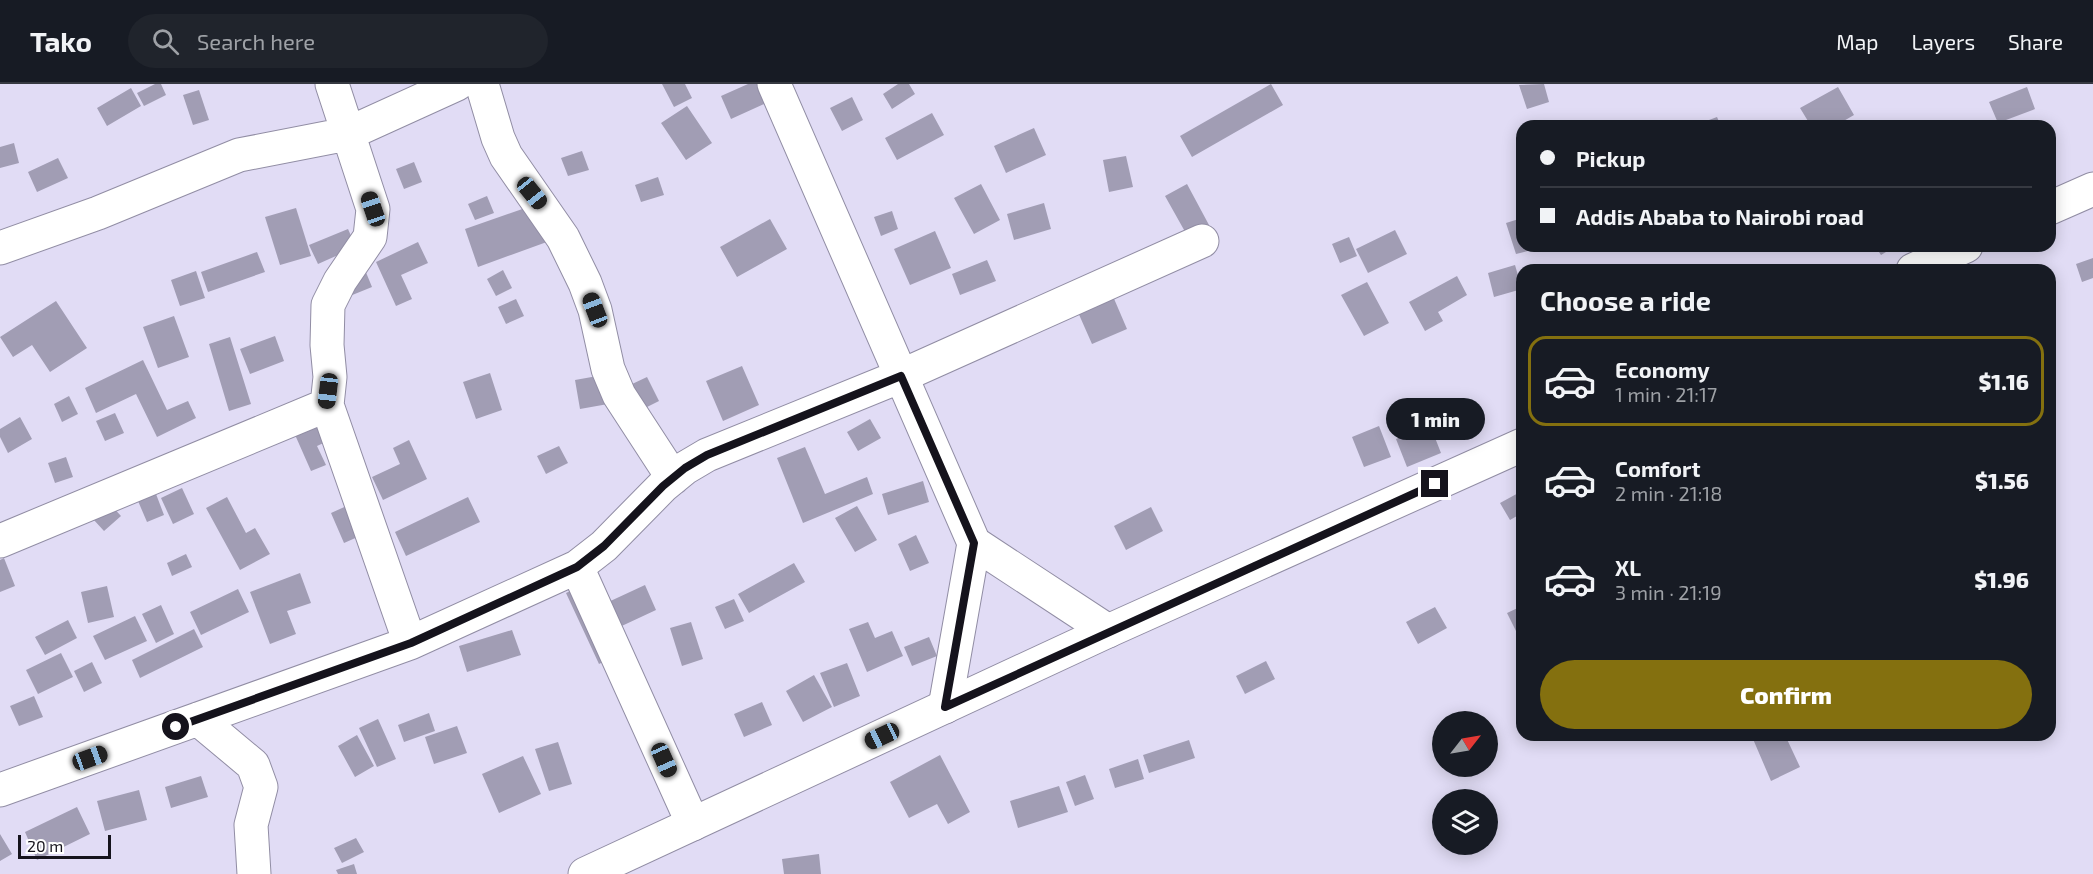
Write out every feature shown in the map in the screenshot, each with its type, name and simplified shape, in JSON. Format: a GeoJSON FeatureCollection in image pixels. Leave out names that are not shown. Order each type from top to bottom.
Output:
{"type":"FeatureCollection","features":[{"type":"Feature","properties":{"kind":"main road"},"geometry":{"type":"LineString","coordinates":[[332,84],[346,134],[373,209],[370,237],[340,281],[328,305],[327,345],[330,377],[327,405],[411,643]]}},
{"type":"Feature","properties":{"kind":"main road"},"geometry":{"type":"LineString","coordinates":[[0,248],[98,213],[239,155],[346,134],[457,84]]}},
{"type":"Feature","properties":{"kind":"main road"},"geometry":{"type":"LineString","coordinates":[[482,84],[498,138],[506,156],[563,238],[585,283],[595,310],[608,369],[619,395],[673,478]]}},
{"type":"Feature","properties":{"kind":"main road"},"geometry":{"type":"LineString","coordinates":[[774,84],[974,543],[1108,630]]}},
{"type":"Feature","properties":{"kind":"main road"},"geometry":{"type":"LineString","coordinates":[[2056,205],[2093,189]]}},
{"type":"Feature","properties":{"kind":"main road"},"geometry":{"type":"LineString","coordinates":[[1,787],[411,643],[577,567],[604,546],[673,478],[707,455],[901,376],[1202,241]]}},
{"type":"Feature","properties":{"kind":"main road"},"geometry":{"type":"LineString","coordinates":[[1926,264],[1952,252]]}},
{"type":"Feature","properties":{"kind":"main road"},"geometry":{"type":"LineString","coordinates":[[0,541],[327,405]]}},
{"type":"Feature","properties":{"kind":"main road"},"geometry":{"type":"LineString","coordinates":[[585,874],[1108,630],[1516,448]]}},
{"type":"Feature","properties":{"kind":"main road"},"geometry":{"type":"LineString","coordinates":[[945,707],[974,543]]}},
{"type":"Feature","properties":{"kind":"main road"},"geometry":{"type":"LineString","coordinates":[[577,567],[693,824]]}},
{"type":"Feature","properties":{"kind":"main road"},"geometry":{"type":"LineString","coordinates":[[198,719],[253,765],[261,787],[251,825],[254,874]]}},
{"type":"Feature","properties":{"kind":"building"},"geometry":{"type":"Polygon","coordinates":[[[155,84],[161,84],[166,95],[144,106],[137,93],[155,84]]]}},
{"type":"Feature","properties":{"kind":"building"},"geometry":{"type":"Polygon","coordinates":[[[662,84],[685,84],[692,98],[674,107],[662,84]]]}},
{"type":"Feature","properties":{"kind":"building"},"geometry":{"type":"Polygon","coordinates":[[[748,84],[766,84],[773,100],[731,119],[721,96],[748,84]]]}},
{"type":"Feature","properties":{"kind":"building"},"geometry":{"type":"Polygon","coordinates":[[[898,84],[909,84],[915,94],[892,109],[883,94],[898,84]]]}},
{"type":"Feature","properties":{"kind":"building"},"geometry":{"type":"Polygon","coordinates":[[[1271,84],[1283,105],[1192,157],[1180,136],[1271,84]]]}},
{"type":"Feature","properties":{"kind":"building"},"geometry":{"type":"Polygon","coordinates":[[[1544,84],[1549,102],[1527,109],[1519,85],[1544,84]]]}},
{"type":"Feature","properties":{"kind":"building"},"geometry":{"type":"Polygon","coordinates":[[[1838,87],[1854,115],[1845,120],[1807,120],[1800,108],[1838,87]]]}},
{"type":"Feature","properties":{"kind":"building"},"geometry":{"type":"Polygon","coordinates":[[[2027,87],[2035,109],[2006,120],[1997,120],[1989,102],[2027,87]]]}},
{"type":"Feature","properties":{"kind":"building"},"geometry":{"type":"Polygon","coordinates":[[[131,88],[141,106],[107,126],[97,108],[131,88]]]}},
{"type":"Feature","properties":{"kind":"building"},"geometry":{"type":"Polygon","coordinates":[[[199,90],[209,120],[193,125],[183,95],[199,90]]]}},
{"type":"Feature","properties":{"kind":"building"},"geometry":{"type":"Polygon","coordinates":[[[852,97],[863,120],[842,131],[830,108],[852,97]]]}},
{"type":"Feature","properties":{"kind":"building"},"geometry":{"type":"Polygon","coordinates":[[[687,106],[712,143],[686,160],[661,123],[687,106]]]}},
{"type":"Feature","properties":{"kind":"building"},"geometry":{"type":"Polygon","coordinates":[[[932,113],[944,135],[897,160],[885,138],[932,113]]]}},
{"type":"Feature","properties":{"kind":"building"},"geometry":{"type":"Polygon","coordinates":[[[1034,128],[1046,155],[1006,173],[994,146],[1034,128]]]}},
{"type":"Feature","properties":{"kind":"building"},"geometry":{"type":"Polygon","coordinates":[[[14,143],[19,163],[0,168],[0,147],[14,143]]]}},
{"type":"Feature","properties":{"kind":"building"},"geometry":{"type":"Polygon","coordinates":[[[582,151],[589,170],[568,176],[561,158],[582,151]]]}},
{"type":"Feature","properties":{"kind":"building"},"geometry":{"type":"Polygon","coordinates":[[[1126,156],[1133,187],[1109,192],[1103,160],[1126,156]]]}},
{"type":"Feature","properties":{"kind":"building"},"geometry":{"type":"Polygon","coordinates":[[[58,158],[68,178],[37,192],[28,172],[58,158]]]}},
{"type":"Feature","properties":{"kind":"building"},"geometry":{"type":"Polygon","coordinates":[[[414,162],[422,182],[404,189],[396,169],[414,162]]]}},
{"type":"Feature","properties":{"kind":"building"},"geometry":{"type":"Polygon","coordinates":[[[658,177],[664,195],[641,202],[635,185],[658,177]]]}},
{"type":"Feature","properties":{"kind":"building"},"geometry":{"type":"Polygon","coordinates":[[[981,184],[1000,220],[974,234],[954,198],[981,184]]]}},
{"type":"Feature","properties":{"kind":"building"},"geometry":{"type":"Polygon","coordinates":[[[1187,184],[1209,225],[1188,237],[1165,196],[1187,184]]]}},
{"type":"Feature","properties":{"kind":"building"},"geometry":{"type":"Polygon","coordinates":[[[487,196],[494,213],[475,220],[468,204],[487,196]]]}},
{"type":"Feature","properties":{"kind":"building"},"geometry":{"type":"Polygon","coordinates":[[[554,198],[566,235],[478,267],[465,229],[554,198]]]}},
{"type":"Feature","properties":{"kind":"building"},"geometry":{"type":"Polygon","coordinates":[[[1044,203],[1051,229],[1014,240],[1007,214],[1044,203]]]}},
{"type":"Feature","properties":{"kind":"building"},"geometry":{"type":"Polygon","coordinates":[[[296,208],[311,256],[280,265],[265,217],[296,208]]]}},
{"type":"Feature","properties":{"kind":"building"},"geometry":{"type":"Polygon","coordinates":[[[892,211],[898,229],[881,236],[874,217],[892,211]]]}},
{"type":"Feature","properties":{"kind":"building"},"geometry":{"type":"Polygon","coordinates":[[[770,219],[787,249],[737,277],[720,247],[770,219]]]}},
{"type":"Feature","properties":{"kind":"building"},"geometry":{"type":"Polygon","coordinates":[[[1516,220],[1516,252],[1524,252],[1516,254],[1506,223],[1516,220]]]}},
{"type":"Feature","properties":{"kind":"building"},"geometry":{"type":"Polygon","coordinates":[[[348,229],[356,247],[318,264],[309,245],[348,229]]]}},
{"type":"Feature","properties":{"kind":"building"},"geometry":{"type":"Polygon","coordinates":[[[1395,230],[1407,254],[1368,273],[1356,249],[1395,230]]]}},
{"type":"Feature","properties":{"kind":"building"},"geometry":{"type":"Polygon","coordinates":[[[935,231],[951,268],[910,285],[894,249],[935,231]]]}},
{"type":"Feature","properties":{"kind":"building"},"geometry":{"type":"Polygon","coordinates":[[[1349,237],[1357,256],[1340,263],[1332,244],[1349,237]]]}},
{"type":"Feature","properties":{"kind":"building"},"geometry":{"type":"Polygon","coordinates":[[[418,242],[428,263],[401,275],[412,299],[396,306],[376,262],[418,242]]]}},
{"type":"Feature","properties":{"kind":"building"},"geometry":{"type":"Polygon","coordinates":[[[257,252],[265,272],[208,292],[201,272],[257,252]]]}},
{"type":"Feature","properties":{"kind":"building"},"geometry":{"type":"Polygon","coordinates":[[[2093,258],[2093,278],[2082,282],[2076,264],[2093,258]]]}},
{"type":"Feature","properties":{"kind":"building"},"geometry":{"type":"Polygon","coordinates":[[[987,260],[996,281],[960,295],[952,274],[987,260]]]}},
{"type":"Feature","properties":{"kind":"building"},"geometry":{"type":"Polygon","coordinates":[[[1515,265],[1516,291],[1494,297],[1488,273],[1515,265]]]}},
{"type":"Feature","properties":{"kind":"building"},"geometry":{"type":"Polygon","coordinates":[[[365,270],[372,287],[340,300],[365,270]]]}},
{"type":"Feature","properties":{"kind":"building"},"geometry":{"type":"Polygon","coordinates":[[[503,270],[512,288],[496,296],[487,279],[503,270]]]}},
{"type":"Feature","properties":{"kind":"building"},"geometry":{"type":"Polygon","coordinates":[[[196,271],[205,298],[180,306],[171,280],[196,271]]]}},
{"type":"Feature","properties":{"kind":"building"},"geometry":{"type":"Polygon","coordinates":[[[1457,276],[1467,295],[1438,312],[1443,321],[1425,331],[1409,302],[1457,276]]]}},
{"type":"Feature","properties":{"kind":"building"},"geometry":{"type":"Polygon","coordinates":[[[1367,282],[1389,323],[1364,336],[1341,295],[1367,282]]]}},
{"type":"Feature","properties":{"kind":"building"},"geometry":{"type":"Polygon","coordinates":[[[1112,294],[1127,329],[1092,344],[1077,310],[1112,294]]]}},
{"type":"Feature","properties":{"kind":"building"},"geometry":{"type":"Polygon","coordinates":[[[516,299],[524,316],[506,324],[498,307],[516,299]]]}},
{"type":"Feature","properties":{"kind":"building"},"geometry":{"type":"Polygon","coordinates":[[[56,301],[87,348],[50,372],[32,345],[13,357],[0,337],[56,301]]]}},
{"type":"Feature","properties":{"kind":"building"},"geometry":{"type":"Polygon","coordinates":[[[174,316],[189,357],[158,368],[143,327],[174,316]]]}},
{"type":"Feature","properties":{"kind":"building"},"geometry":{"type":"Polygon","coordinates":[[[275,336],[284,361],[250,374],[240,349],[275,336]]]}},
{"type":"Feature","properties":{"kind":"building"},"geometry":{"type":"Polygon","coordinates":[[[230,337],[251,404],[229,411],[209,344],[230,337]]]}},
{"type":"Feature","properties":{"kind":"building"},"geometry":{"type":"Polygon","coordinates":[[[143,360],[167,410],[188,401],[196,418],[157,437],[136,394],[96,413],[85,388],[143,360]]]}},
{"type":"Feature","properties":{"kind":"building"},"geometry":{"type":"Polygon","coordinates":[[[742,366],[759,405],[723,421],[706,381],[742,366]]]}},
{"type":"Feature","properties":{"kind":"building"},"geometry":{"type":"Polygon","coordinates":[[[490,373],[502,410],[476,419],[463,382],[490,373]]]}},
{"type":"Feature","properties":{"kind":"building"},"geometry":{"type":"Polygon","coordinates":[[[603,375],[608,404],[580,409],[575,380],[603,375]]]}},
{"type":"Feature","properties":{"kind":"building"},"geometry":{"type":"Polygon","coordinates":[[[647,377],[659,401],[641,410],[630,385],[647,377]]]}},
{"type":"Feature","properties":{"kind":"building"},"geometry":{"type":"Polygon","coordinates":[[[69,396],[78,414],[62,422],[54,404],[69,396]]]}},
{"type":"Feature","properties":{"kind":"building"},"geometry":{"type":"Polygon","coordinates":[[[330,411],[341,435],[317,446],[326,465],[311,471],[292,428],[330,411]]]}},
{"type":"Feature","properties":{"kind":"building"},"geometry":{"type":"Polygon","coordinates":[[[115,413],[124,433],[105,441],[96,421],[115,413]]]}},
{"type":"Feature","properties":{"kind":"building"},"geometry":{"type":"Polygon","coordinates":[[[20,417],[32,439],[8,453],[0,437],[0,429],[20,417]]]}},
{"type":"Feature","properties":{"kind":"building"},"geometry":{"type":"Polygon","coordinates":[[[870,419],[881,438],[858,451],[847,432],[870,419]]]}},
{"type":"Feature","properties":{"kind":"building"},"geometry":{"type":"Polygon","coordinates":[[[1430,425],[1441,453],[1407,467],[1396,439],[1430,425]]]}},
{"type":"Feature","properties":{"kind":"building"},"geometry":{"type":"Polygon","coordinates":[[[1379,426],[1391,457],[1364,467],[1352,437],[1379,426]]]}},
{"type":"Feature","properties":{"kind":"building"},"geometry":{"type":"Polygon","coordinates":[[[409,440],[427,479],[383,500],[372,477],[400,464],[393,448],[409,440]]]}},
{"type":"Feature","properties":{"kind":"building"},"geometry":{"type":"Polygon","coordinates":[[[559,446],[568,463],[546,474],[537,456],[559,446]]]}},
{"type":"Feature","properties":{"kind":"building"},"geometry":{"type":"Polygon","coordinates":[[[805,447],[825,494],[867,477],[873,494],[803,523],[777,458],[805,447]]]}},
{"type":"Feature","properties":{"kind":"building"},"geometry":{"type":"Polygon","coordinates":[[[66,457],[73,477],[55,483],[48,463],[66,457]]]}},
{"type":"Feature","properties":{"kind":"building"},"geometry":{"type":"Polygon","coordinates":[[[923,481],[929,502],[888,515],[882,494],[923,481]]]}},
{"type":"Feature","properties":{"kind":"building"},"geometry":{"type":"Polygon","coordinates":[[[182,488],[194,514],[173,524],[161,498],[182,488]]]}},
{"type":"Feature","properties":{"kind":"building"},"geometry":{"type":"Polygon","coordinates":[[[156,494],[164,515],[147,522],[138,501],[156,494]]]}},
{"type":"Feature","properties":{"kind":"building"},"geometry":{"type":"Polygon","coordinates":[[[1516,494],[1516,516],[1510,520],[1500,503],[1516,494]]]}},
{"type":"Feature","properties":{"kind":"building"},"geometry":{"type":"Polygon","coordinates":[[[371,495],[385,525],[344,543],[331,513],[371,495]]]}},
{"type":"Feature","properties":{"kind":"building"},"geometry":{"type":"Polygon","coordinates":[[[227,497],[246,533],[255,528],[270,554],[240,570],[206,508],[227,497]]]}},
{"type":"Feature","properties":{"kind":"building"},"geometry":{"type":"Polygon","coordinates":[[[468,497],[480,522],[406,556],[395,532],[468,497]]]}},
{"type":"Feature","properties":{"kind":"building"},"geometry":{"type":"Polygon","coordinates":[[[110,504],[121,516],[104,531],[93,519],[110,504]]]}},
{"type":"Feature","properties":{"kind":"building"},"geometry":{"type":"Polygon","coordinates":[[[857,506],[877,540],[855,552],[835,518],[857,506]]]}},
{"type":"Feature","properties":{"kind":"building"},"geometry":{"type":"Polygon","coordinates":[[[1151,507],[1163,531],[1126,550],[1114,526],[1151,507]]]}},
{"type":"Feature","properties":{"kind":"building"},"geometry":{"type":"Polygon","coordinates":[[[916,535],[929,563],[910,571],[898,544],[916,535]]]}},
{"type":"Feature","properties":{"kind":"building"},"geometry":{"type":"Polygon","coordinates":[[[186,554],[192,567],[172,576],[167,563],[186,554]]]}},
{"type":"Feature","properties":{"kind":"building"},"geometry":{"type":"Polygon","coordinates":[[[4,558],[15,586],[0,592],[0,560],[4,558]]]}},
{"type":"Feature","properties":{"kind":"building"},"geometry":{"type":"Polygon","coordinates":[[[794,563],[805,582],[749,613],[738,594],[794,563]]]}},
{"type":"Feature","properties":{"kind":"building"},"geometry":{"type":"Polygon","coordinates":[[[300,573],[311,603],[287,611],[296,634],[270,644],[250,592],[300,573]]]}},
{"type":"Feature","properties":{"kind":"building"},"geometry":{"type":"Polygon","coordinates":[[[593,580],[604,604],[645,585],[656,610],[611,631],[621,653],[599,664],[566,593],[593,580]]]}},
{"type":"Feature","properties":{"kind":"building"},"geometry":{"type":"Polygon","coordinates":[[[107,586],[114,617],[88,623],[81,592],[107,586]]]}},
{"type":"Feature","properties":{"kind":"building"},"geometry":{"type":"Polygon","coordinates":[[[238,589],[249,612],[201,635],[190,612],[238,589]]]}},
{"type":"Feature","properties":{"kind":"building"},"geometry":{"type":"Polygon","coordinates":[[[734,599],[744,621],[725,629],[715,607],[734,599]]]}},
{"type":"Feature","properties":{"kind":"building"},"geometry":{"type":"Polygon","coordinates":[[[161,605],[174,634],[156,643],[142,614],[161,605]]]}},
{"type":"Feature","properties":{"kind":"building"},"geometry":{"type":"Polygon","coordinates":[[[1435,607],[1447,628],[1418,644],[1406,622],[1435,607]]]}},
{"type":"Feature","properties":{"kind":"building"},"geometry":{"type":"Polygon","coordinates":[[[1516,609],[1516,631],[1507,613],[1516,609]]]}},
{"type":"Feature","properties":{"kind":"building"},"geometry":{"type":"Polygon","coordinates":[[[135,616],[147,641],[105,660],[93,636],[135,616]]]}},
{"type":"Feature","properties":{"kind":"building"},"geometry":{"type":"Polygon","coordinates":[[[68,620],[77,638],[45,655],[35,637],[68,620]]]}},
{"type":"Feature","properties":{"kind":"building"},"geometry":{"type":"Polygon","coordinates":[[[691,622],[703,659],[682,666],[670,628],[691,622]]]}},
{"type":"Feature","properties":{"kind":"building"},"geometry":{"type":"Polygon","coordinates":[[[868,622],[875,638],[892,631],[903,656],[867,672],[849,629],[868,622]]]}},
{"type":"Feature","properties":{"kind":"building"},"geometry":{"type":"Polygon","coordinates":[[[194,629],[203,647],[140,678],[132,660],[194,629]]]}},
{"type":"Feature","properties":{"kind":"building"},"geometry":{"type":"Polygon","coordinates":[[[512,630],[521,655],[467,672],[459,646],[512,630]]]}},
{"type":"Feature","properties":{"kind":"building"},"geometry":{"type":"Polygon","coordinates":[[[929,637],[937,656],[912,666],[904,647],[929,637]]]}},
{"type":"Feature","properties":{"kind":"building"},"geometry":{"type":"Polygon","coordinates":[[[61,653],[73,677],[38,694],[26,670],[61,653]]]}},
{"type":"Feature","properties":{"kind":"building"},"geometry":{"type":"Polygon","coordinates":[[[1266,661],[1275,679],[1245,694],[1236,676],[1266,661]]]}},
{"type":"Feature","properties":{"kind":"building"},"geometry":{"type":"Polygon","coordinates":[[[92,662],[102,683],[84,692],[74,671],[92,662]]]}},
{"type":"Feature","properties":{"kind":"building"},"geometry":{"type":"Polygon","coordinates":[[[847,663],[860,696],[834,707],[820,673],[847,663]]]}},
{"type":"Feature","properties":{"kind":"building"},"geometry":{"type":"Polygon","coordinates":[[[814,675],[832,707],[803,722],[786,691],[814,675]]]}},
{"type":"Feature","properties":{"kind":"building"},"geometry":{"type":"Polygon","coordinates":[[[34,696],[43,717],[19,726],[10,706],[34,696]]]}},
{"type":"Feature","properties":{"kind":"building"},"geometry":{"type":"Polygon","coordinates":[[[762,702],[772,725],[744,737],[734,714],[762,702]]]}},
{"type":"Feature","properties":{"kind":"building"},"geometry":{"type":"Polygon","coordinates":[[[429,713],[435,731],[404,742],[398,725],[429,713]]]}},
{"type":"Feature","properties":{"kind":"building"},"geometry":{"type":"Polygon","coordinates":[[[378,719],[396,759],[377,767],[359,728],[378,719]]]}},
{"type":"Feature","properties":{"kind":"building"},"geometry":{"type":"Polygon","coordinates":[[[457,726],[467,753],[434,764],[425,737],[457,726]]]}},
{"type":"Feature","properties":{"kind":"building"},"geometry":{"type":"Polygon","coordinates":[[[357,735],[374,766],[355,777],[338,746],[357,735]]]}},
{"type":"Feature","properties":{"kind":"building"},"geometry":{"type":"Polygon","coordinates":[[[1189,740],[1195,758],[1149,773],[1143,755],[1189,740]]]}},
{"type":"Feature","properties":{"kind":"building"},"geometry":{"type":"Polygon","coordinates":[[[1754,741],[1788,741],[1800,767],[1771,781],[1754,741]]]}},
{"type":"Feature","properties":{"kind":"building"},"geometry":{"type":"Polygon","coordinates":[[[558,742],[572,784],[549,791],[535,749],[558,742]]]}},
{"type":"Feature","properties":{"kind":"building"},"geometry":{"type":"Polygon","coordinates":[[[940,755],[970,812],[948,824],[937,804],[909,818],[890,782],[940,755]]]}},
{"type":"Feature","properties":{"kind":"building"},"geometry":{"type":"Polygon","coordinates":[[[523,756],[541,794],[499,813],[482,774],[523,756]]]}},
{"type":"Feature","properties":{"kind":"building"},"geometry":{"type":"Polygon","coordinates":[[[1138,759],[1144,779],[1115,788],[1109,769],[1138,759]]]}},
{"type":"Feature","properties":{"kind":"building"},"geometry":{"type":"Polygon","coordinates":[[[1085,775],[1094,799],[1075,806],[1066,782],[1085,775]]]}},
{"type":"Feature","properties":{"kind":"building"},"geometry":{"type":"Polygon","coordinates":[[[201,776],[208,797],[171,808],[165,787],[201,776]]]}},
{"type":"Feature","properties":{"kind":"building"},"geometry":{"type":"Polygon","coordinates":[[[1059,786],[1068,812],[1018,828],[1010,801],[1059,786]]]}},
{"type":"Feature","properties":{"kind":"building"},"geometry":{"type":"Polygon","coordinates":[[[139,790],[147,820],[105,831],[97,801],[139,790]]]}},
{"type":"Feature","properties":{"kind":"building"},"geometry":{"type":"Polygon","coordinates":[[[77,807],[90,834],[37,860],[25,832],[77,807]]]}},
{"type":"Feature","properties":{"kind":"building"},"geometry":{"type":"Polygon","coordinates":[[[0,834],[12,854],[0,861],[0,834]]]}},
{"type":"Feature","properties":{"kind":"building"},"geometry":{"type":"Polygon","coordinates":[[[356,838],[364,852],[342,863],[334,848],[356,838]]]}},
{"type":"Feature","properties":{"kind":"building"},"geometry":{"type":"Polygon","coordinates":[[[819,854],[821,874],[784,874],[782,859],[819,854]]]}},
{"type":"Feature","properties":{"kind":"building"},"geometry":{"type":"Polygon","coordinates":[[[354,864],[357,874],[338,874],[336,870],[354,864]]]}},
{"type":"Feature","properties":{"kind":"route"},"geometry":{"type":"LineString","coordinates":[[176,727],[411,643],[577,567],[604,546],[663,486],[685,468],[707,455],[901,376],[974,543],[945,707],[1108,630],[1435,484]]}}]}
